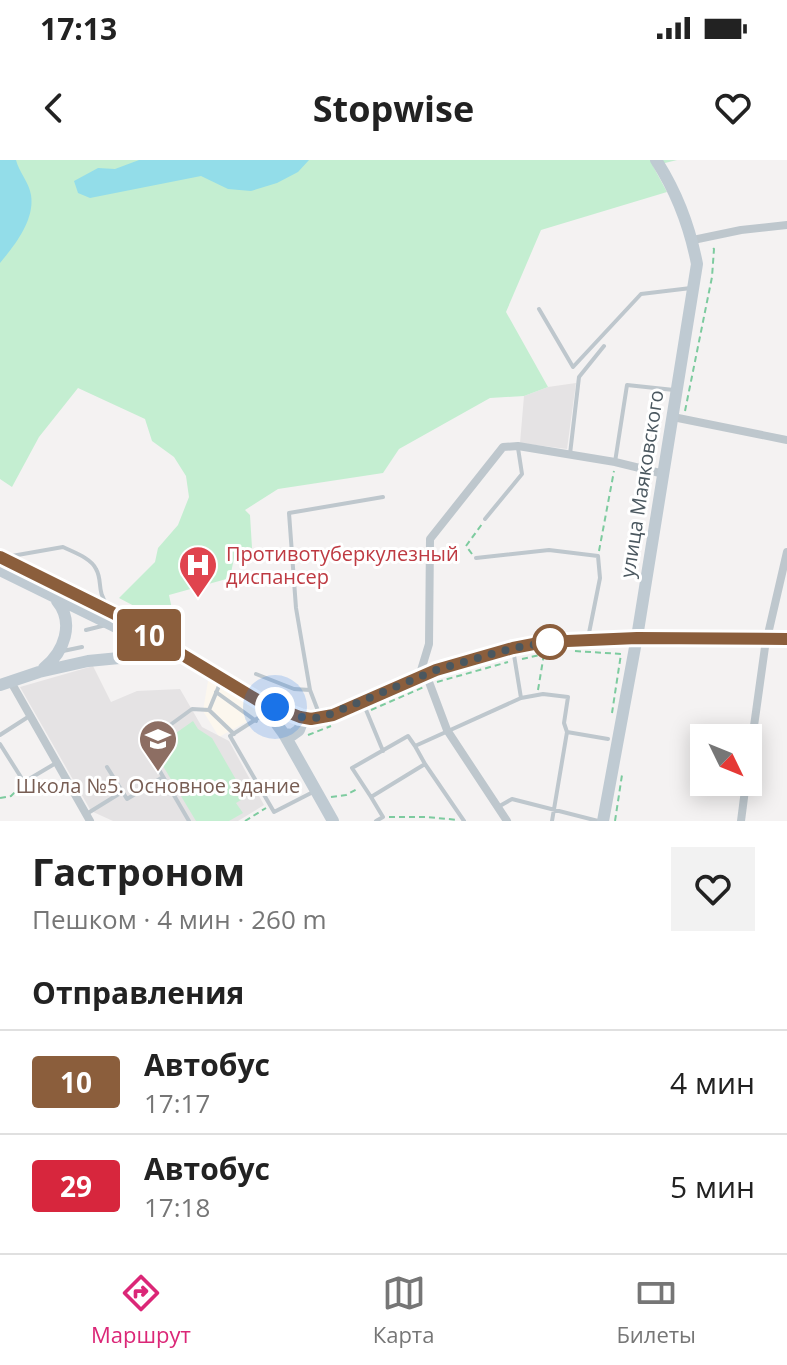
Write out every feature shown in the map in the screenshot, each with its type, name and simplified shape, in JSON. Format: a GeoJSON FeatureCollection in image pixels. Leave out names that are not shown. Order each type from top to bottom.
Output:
{"type":"FeatureCollection","features":[{"type":"Feature","properties":{"kind":"street","name":"улица Маяковского"},"geometry":{"type":"LineString","coordinates":[[601,821],[637,638],[664,474],[678,418],[677,390],[697,264],[699,239],[656,160]]}},
{"type":"Feature","properties":{"kind":"street"},"geometry":{"type":"LineString","coordinates":[[699,239],[787,225]]}},
{"type":"Feature","properties":{"kind":"street"},"geometry":{"type":"LineString","coordinates":[[678,418],[787,440]]}},
{"type":"Feature","properties":{"kind":"street"},"geometry":{"type":"LineString","coordinates":[[507,821],[447,730],[425,679],[429,644],[430,539],[503,447],[518,446],[570,454],[664,474]]}},
{"type":"Feature","properties":{"kind":"street"},"geometry":{"type":"LineString","coordinates":[[755,724],[767,638],[787,552]]}},
{"type":"Feature","properties":{"kind":"street"},"geometry":{"type":"LineString","coordinates":[[0,557],[259,701],[295,715],[321,718],[365,707],[425,679],[514,654],[544,642],[637,638],[787,639]]}},
{"type":"Feature","properties":{"kind":"street"},"geometry":{"type":"LineString","coordinates":[[0,570],[52,596],[112,620]]}},
{"type":"Feature","properties":{"kind":"street"},"geometry":{"type":"LineString","coordinates":[[39,672],[56,659],[65,637],[65,613],[52,596]]}},
{"type":"Feature","properties":{"kind":"street"},"geometry":{"type":"LineString","coordinates":[[88,818],[30,715],[6,684],[39,672],[117,657],[161,654],[190,661]]}},
{"type":"Feature","properties":{"kind":"street"},"geometry":{"type":"LineString","coordinates":[[259,701],[281,729],[333,821]]}},
{"type":"Feature","properties":{"kind":"street"},"geometry":{"type":"LineString","coordinates":[[281,729],[292,735],[299,730],[302,722],[295,715]]}},
{"type":"Feature","properties":{"kind":"street"},"geometry":{"type":"LineString","coordinates":[[281,729],[282,717],[295,715]]}},
{"type":"Feature","properties":{"kind":"street"},"geometry":{"type":"LineString","coordinates":[[741,821],[744,796]]}},
{"type":"Feature","properties":{"kind":"lane"},"geometry":{"type":"LineString","coordinates":[[539,309],[573,367],[641,294],[693,287]]}},
{"type":"Feature","properties":{"kind":"lane"},"geometry":{"type":"LineString","coordinates":[[570,454],[579,377],[604,346]]}},
{"type":"Feature","properties":{"kind":"lane"},"geometry":{"type":"LineString","coordinates":[[615,462],[627,385],[677,390]]}},
{"type":"Feature","properties":{"kind":"lane"},"geometry":{"type":"LineString","coordinates":[[485,519],[522,474],[518,446]]}},
{"type":"Feature","properties":{"kind":"lane"},"geometry":{"type":"LineString","coordinates":[[321,718],[310,690],[296,608],[289,513],[383,497]]}},
{"type":"Feature","properties":{"kind":"lane"},"geometry":{"type":"LineString","coordinates":[[0,557],[63,547],[94,565],[98,571],[99,588],[112,620],[86,630]]}},
{"type":"Feature","properties":{"kind":"lane"},"geometry":{"type":"LineString","coordinates":[[476,558],[549,550],[598,556],[600,578],[588,640]]}},
{"type":"Feature","properties":{"kind":"lane"},"geometry":{"type":"LineString","coordinates":[[61,651],[82,647]]}},
{"type":"Feature","properties":{"kind":"lane"},"geometry":{"type":"LineString","coordinates":[[514,654],[521,698]]}},
{"type":"Feature","properties":{"kind":"lane"},"geometry":{"type":"LineString","coordinates":[[256,674],[294,689],[310,690]]}},
{"type":"Feature","properties":{"kind":"lane"},"geometry":{"type":"LineString","coordinates":[[209,710],[221,679]]}},
{"type":"Feature","properties":{"kind":"lane"},"geometry":{"type":"LineString","coordinates":[[216,692],[256,721]]}},
{"type":"Feature","properties":{"kind":"lane"},"geometry":{"type":"LineString","coordinates":[[415,746],[521,698],[538,695],[568,697],[564,723],[567,732],[552,821]]}},
{"type":"Feature","properties":{"kind":"lane"},"geometry":{"type":"LineString","coordinates":[[365,707],[383,751]]}},
{"type":"Feature","properties":{"kind":"lane"},"geometry":{"type":"LineString","coordinates":[[189,821],[144,744],[192,709],[209,710],[234,734]]}},
{"type":"Feature","properties":{"kind":"lane"},"geometry":{"type":"LineString","coordinates":[[268,712],[230,736],[274,812],[315,791]]}},
{"type":"Feature","properties":{"kind":"lane"},"geometry":{"type":"LineString","coordinates":[[0,735],[30,715]]}},
{"type":"Feature","properties":{"kind":"lane"},"geometry":{"type":"LineString","coordinates":[[567,732],[608,739]]}},
{"type":"Feature","properties":{"kind":"lane"},"geometry":{"type":"LineString","coordinates":[[376,821],[383,817],[352,768],[408,736],[464,821]]}},
{"type":"Feature","properties":{"kind":"lane"},"geometry":{"type":"LineString","coordinates":[[0,744],[24,782],[56,763]]}},
{"type":"Feature","properties":{"kind":"lane"},"geometry":{"type":"LineString","coordinates":[[371,797],[425,764]]}},
{"type":"Feature","properties":{"kind":"lane"},"geometry":{"type":"LineString","coordinates":[[107,767],[127,799],[163,777]]}},
{"type":"Feature","properties":{"kind":"lane"},"geometry":{"type":"LineString","coordinates":[[88,818],[122,792]]}},
{"type":"Feature","properties":{"kind":"lane"},"geometry":{"type":"LineString","coordinates":[[498,807],[512,799],[601,821]]}},
{"type":"Feature","properties":{"kind":"path"},"geometry":{"type":"LineString","coordinates":[[678,418],[712,277],[714,249],[699,239]]}},
{"type":"Feature","properties":{"kind":"path"},"geometry":{"type":"LineString","coordinates":[[598,556],[615,462]]}},
{"type":"Feature","properties":{"kind":"path"},"geometry":{"type":"LineString","coordinates":[[476,558],[466,546],[485,519]]}},
{"type":"Feature","properties":{"kind":"path"},"geometry":{"type":"LineString","coordinates":[[365,707],[425,679],[514,654],[565,650],[621,654],[608,739]]}},
{"type":"Feature","properties":{"kind":"path"},"geometry":{"type":"LineString","coordinates":[[538,695],[544,654]]}},
{"type":"Feature","properties":{"kind":"path"},"geometry":{"type":"LineString","coordinates":[[301,738],[340,723]]}},
{"type":"Feature","properties":{"kind":"path"},"geometry":{"type":"LineString","coordinates":[[0,798],[11,796],[24,782]]}},
{"type":"Feature","properties":{"kind":"path"},"geometry":{"type":"LineString","coordinates":[[315,791],[327,798],[346,795],[364,786]]}},
{"type":"Feature","properties":{"kind":"path"},"geometry":{"type":"LineString","coordinates":[[245,821],[271,805]]}},
{"type":"Feature","properties":{"kind":"path"},"geometry":{"type":"LineString","coordinates":[[383,817],[464,821]]}},
{"type":"Feature","properties":{"kind":"shaded area"},"geometry":{"type":"Polygon","coordinates":[[[576,383],[567,449],[520,443],[524,396],[548,387],[576,383]]]}},
{"type":"Feature","properties":{"kind":"shaded area","name":"Школа №5. Основное здание"},"geometry":{"type":"Polygon","coordinates":[[[93,666],[111,702],[137,691],[180,689],[202,727],[229,741],[264,805],[238,821],[113,821],[91,811],[20,687],[93,666]]]}},
{"type":"Feature","properties":{"kind":"shaded area"},"geometry":{"type":"Polygon","coordinates":[[[209,675],[264,712],[219,737],[203,711],[209,675]]]}},
{"type":"Feature","properties":{"kind":"green space"},"geometry":{"type":"Polygon","coordinates":[[[0,160],[677,160],[653,166],[667,192],[541,230],[506,312],[548,387],[524,396],[490,398],[399,449],[383,473],[278,489],[245,510],[250,515],[252,548],[234,558],[230,578],[169,595],[173,614],[178,620],[174,627],[119,598],[155,562],[158,548],[178,525],[189,497],[186,476],[174,457],[152,441],[145,419],[78,388],[39,437],[12,487],[0,479],[0,160]]]}},
{"type":"Feature","properties":{"kind":"green space"},"geometry":{"type":"Polygon","coordinates":[[[193,721],[198,729],[212,738],[246,797],[236,803],[243,813],[229,821],[196,821],[157,756],[159,745],[193,721]]]}},
{"type":"Feature","properties":{"kind":"water"},"geometry":{"type":"Polygon","coordinates":[[[0,160],[16,160],[30,190],[31,204],[23,232],[0,263],[0,160]]]}},
{"type":"Feature","properties":{"kind":"water"},"geometry":{"type":"Polygon","coordinates":[[[139,160],[309,160],[298,172],[251,191],[228,189],[201,176],[90,198],[78,193],[74,181],[98,168],[115,169],[139,160]]]}},
{"type":"Feature","properties":{"kind":"bus line","name":"10"},"geometry":{"type":"LineString","coordinates":[[0,557],[115,614],[259,701],[311,719],[333,715],[436,670],[544,642],[637,638],[787,639]]}},
{"type":"Feature","properties":{"kind":"place","name":"Противотуберкулезный диспансер"},"geometry":{"type":"Point","coordinates":[198,599]}},
{"type":"Feature","properties":{"kind":"place","name":"Школа №5. Основное здание"},"geometry":{"type":"Point","coordinates":[158,773]}},
{"type":"Feature","properties":{"kind":"route"},"geometry":{"type":"LineString","coordinates":[[275,707],[300,717],[321,718],[436,670],[513,648],[550,642]]}}]}
